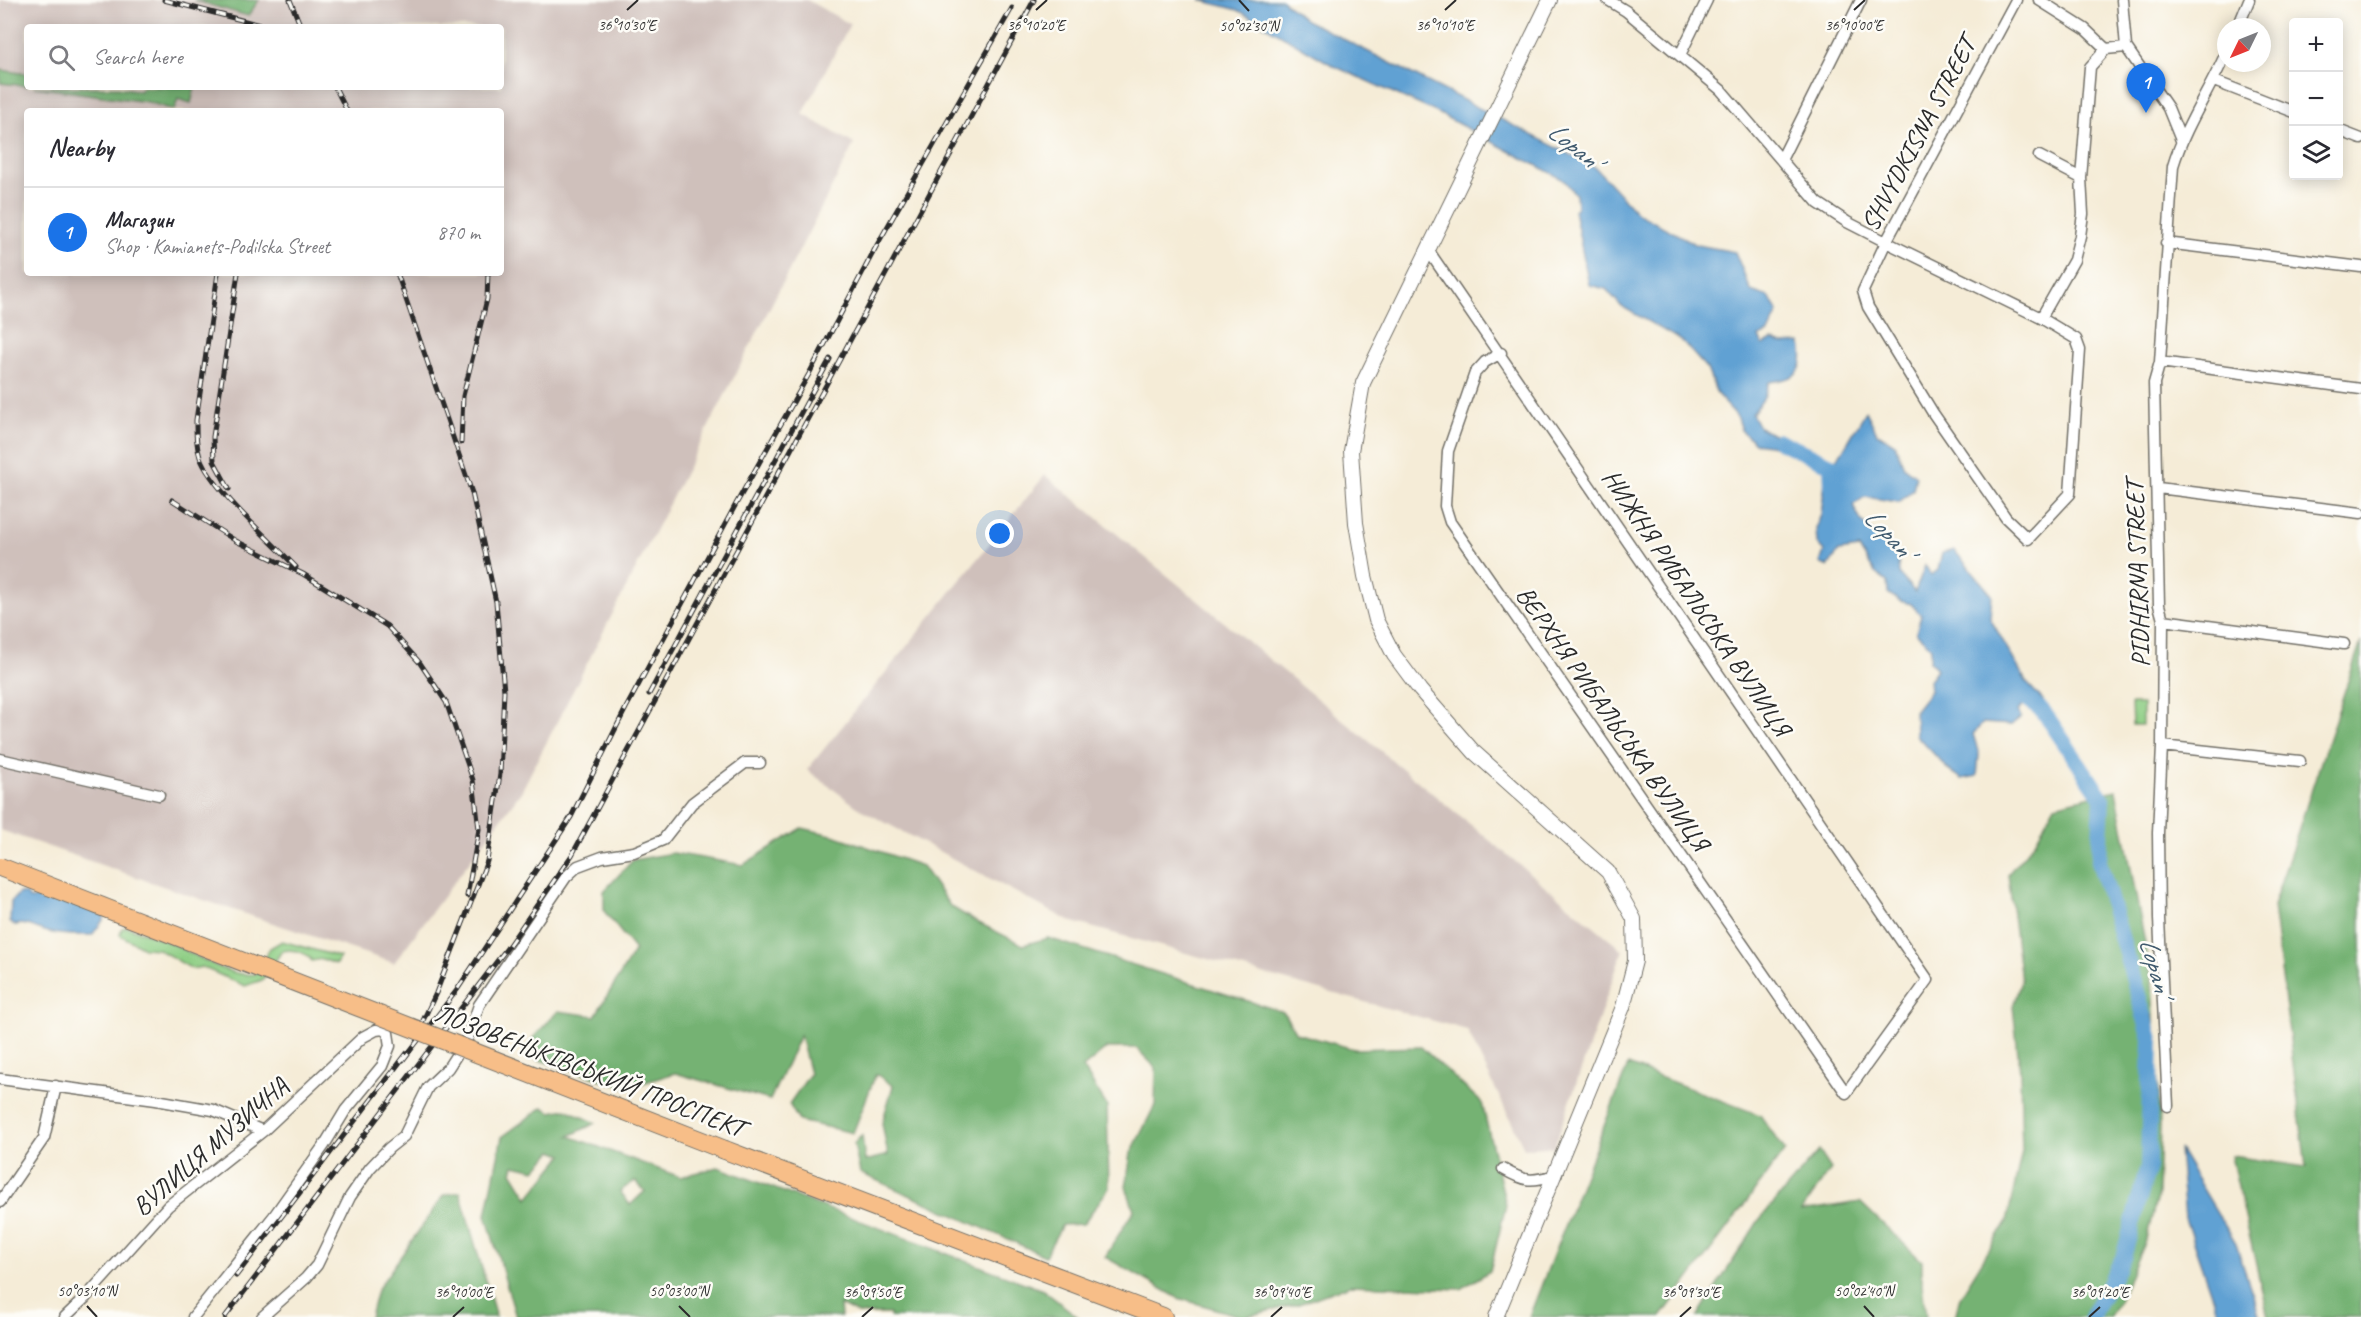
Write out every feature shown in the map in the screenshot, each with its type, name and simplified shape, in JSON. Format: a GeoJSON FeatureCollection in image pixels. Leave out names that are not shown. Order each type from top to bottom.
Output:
{"type":"FeatureCollection","features":[{"type":"Feature","properties":{"kind":"highway","name":"ЛОЗОВЕНЬКІВСЬКИЙ ПРОСПЕКТ"},"geometry":{"type":"LineString","coordinates":[[0,867],[725,1150],[1163,1317]]}},
{"type":"Feature","properties":{"kind":"street"},"geometry":{"type":"LineString","coordinates":[[1496,1317],[1623,1007],[1635,961],[1634,919],[1608,872],[1474,752],[1420,690],[1394,655],[1376,620],[1365,576],[1356,523],[1351,451],[1363,383],[1550,0]]}},
{"type":"Feature","properties":{"kind":"street"},"geometry":{"type":"LineString","coordinates":[[1608,0],[1680,55],[1721,90],[1818,203],[1886,242],[2041,318],[2073,260],[2080,236],[2083,214],[2081,178],[2090,67],[2106,49],[2126,47]]}},
{"type":"Feature","properties":{"kind":"street"},"geometry":{"type":"LineString","coordinates":[[1680,55],[1707,0]]}},
{"type":"Feature","properties":{"kind":"street"},"geometry":{"type":"LineString","coordinates":[[1781,160],[1861,0]]}},
{"type":"Feature","properties":{"kind":"street","name":"SHVYDKISNA STREET"},"geometry":{"type":"LineString","coordinates":[[2016,0],[1886,242],[1863,291],[1868,307],[1933,413],[2006,518],[2028,539],[2070,494],[2080,350],[2076,339],[2041,318]]}},
{"type":"Feature","properties":{"kind":"street"},"geometry":{"type":"LineString","coordinates":[[2039,0],[2085,29],[2106,49]]}},
{"type":"Feature","properties":{"kind":"street"},"geometry":{"type":"LineString","coordinates":[[2122,0],[2126,47],[2168,108],[2181,140]]}},
{"type":"Feature","properties":{"kind":"street"},"geometry":{"type":"LineString","coordinates":[[2242,18],[2249,0]]}},
{"type":"Feature","properties":{"kind":"street","name":"PIDHIRNA STREET"},"geometry":{"type":"LineString","coordinates":[[2168,1106],[2159,919],[2158,833],[2162,747],[2163,620],[2159,605],[2154,383],[2160,362],[2166,243],[2173,166],[2181,140],[2218,72]]}},
{"type":"Feature","properties":{"kind":"street"},"geometry":{"type":"LineString","coordinates":[[2214,81],[2289,110]]}},
{"type":"Feature","properties":{"kind":"street"},"geometry":{"type":"LineString","coordinates":[[2343,132],[2361,139]]}},
{"type":"Feature","properties":{"kind":"street"},"geometry":{"type":"LineString","coordinates":[[2039,156],[2081,178]]}},
{"type":"Feature","properties":{"kind":"street"},"geometry":{"type":"LineString","coordinates":[[2166,243],[2361,267]]}},
{"type":"Feature","properties":{"kind":"street","name":"НИЖНЯ РИБАЛЬСЬКА ВУЛИЦЯ"},"geometry":{"type":"LineString","coordinates":[[1428,250],[1501,353],[1928,980],[1846,1093]]}},
{"type":"Feature","properties":{"kind":"street","name":"ВЕРХНЯ РИБАЛЬСЬКА ВУЛИЦЯ"},"geometry":{"type":"LineString","coordinates":[[1501,353],[1485,362],[1475,373],[1448,451],[1445,506],[1450,522],[1846,1093]]}},
{"type":"Feature","properties":{"kind":"street"},"geometry":{"type":"LineString","coordinates":[[2160,362],[2361,389]]}},
{"type":"Feature","properties":{"kind":"street"},"geometry":{"type":"LineString","coordinates":[[2158,488],[2361,513]]}},
{"type":"Feature","properties":{"kind":"street"},"geometry":{"type":"LineString","coordinates":[[2163,620],[2344,644]]}},
{"type":"Feature","properties":{"kind":"street"},"geometry":{"type":"LineString","coordinates":[[2162,747],[2300,761]]}},
{"type":"Feature","properties":{"kind":"street"},"geometry":{"type":"LineString","coordinates":[[0,759],[159,795]]}},
{"type":"Feature","properties":{"kind":"street"},"geometry":{"type":"LineString","coordinates":[[262,1317],[317,1265],[350,1197],[370,1168],[404,1136],[428,1087],[448,1068],[468,1037],[479,1005],[566,877],[578,866],[594,860],[634,852],[663,840],[692,803],[745,763],[760,763]]}},
{"type":"Feature","properties":{"kind":"street","name":"ВУЛИЦЯ МУЗИЧНА"},"geometry":{"type":"LineString","coordinates":[[65,1317],[168,1206],[263,1131],[363,1037],[383,1029],[388,1033],[390,1046],[382,1066],[345,1111],[325,1144],[274,1216],[193,1317]]}},
{"type":"Feature","properties":{"kind":"street"},"geometry":{"type":"LineString","coordinates":[[0,1079],[213,1110],[263,1131]]}},
{"type":"Feature","properties":{"kind":"street"},"geometry":{"type":"LineString","coordinates":[[0,1202],[44,1138],[56,1086]]}},
{"type":"Feature","properties":{"kind":"street"},"geometry":{"type":"LineString","coordinates":[[1503,1169],[1521,1180],[1538,1181],[1556,1175]]}},
{"type":"Feature","properties":{"kind":"shaded area"},"geometry":{"type":"Polygon","coordinates":[[[0,0],[807,0],[850,24],[803,114],[854,144],[521,792],[394,963],[0,830],[0,0]]]}},
{"type":"Feature","properties":{"kind":"shaded area"},"geometry":{"type":"Polygon","coordinates":[[[1045,475],[1623,950],[1554,1147],[1524,1148],[1467,1030],[1069,921],[860,809],[807,770],[1045,475]]]}},
{"type":"Feature","properties":{"kind":"green space"},"geometry":{"type":"Polygon","coordinates":[[[194,0],[259,0],[248,16],[194,0]]]}},
{"type":"Feature","properties":{"kind":"green space"},"geometry":{"type":"Polygon","coordinates":[[[0,70],[24,74],[24,86],[0,83],[0,70]]]}},
{"type":"Feature","properties":{"kind":"green space"},"geometry":{"type":"Polygon","coordinates":[[[57,90],[194,90],[191,103],[178,99],[175,108],[148,102],[57,90]]]}},
{"type":"Feature","properties":{"kind":"green space"},"geometry":{"type":"Polygon","coordinates":[[[2361,642],[2361,1317],[2268,1317],[2231,1156],[2306,1167],[2273,906],[2361,642]]]}},
{"type":"Feature","properties":{"kind":"green space"},"geometry":{"type":"Polygon","coordinates":[[[2131,704],[2142,704],[2142,725],[2132,725],[2131,704]]]}},
{"type":"Feature","properties":{"kind":"green space"},"geometry":{"type":"Polygon","coordinates":[[[2116,790],[2152,980],[2160,1127],[2158,1193],[2147,1236],[2110,1317],[1955,1317],[1960,1297],[2007,1221],[2022,1151],[2020,1072],[2013,1006],[2021,981],[2008,874],[2034,843],[2055,805],[2116,790]]]}},
{"type":"Feature","properties":{"kind":"green space"},"geometry":{"type":"Polygon","coordinates":[[[802,828],[836,836],[922,866],[950,906],[1023,945],[1048,938],[1283,1012],[1296,1033],[1354,1049],[1421,1047],[1482,1103],[1506,1205],[1490,1271],[1461,1289],[1350,1285],[1299,1304],[1243,1317],[1178,1298],[1105,1257],[1134,1210],[1126,1187],[1131,1153],[1155,1105],[1156,1068],[1136,1048],[1107,1048],[1083,1068],[1107,1106],[1109,1188],[1083,1224],[1062,1225],[1045,1256],[860,1173],[854,1144],[862,1135],[865,1161],[888,1155],[882,1123],[893,1086],[876,1074],[853,1133],[799,1121],[789,1104],[810,1074],[800,1035],[770,1100],[675,1073],[627,1088],[536,1059],[532,1039],[558,1011],[595,1016],[635,950],[604,911],[604,891],[633,860],[673,853],[743,865],[802,828]]]}},
{"type":"Feature","properties":{"kind":"green space"},"geometry":{"type":"Polygon","coordinates":[[[127,927],[154,936],[237,973],[255,974],[270,948],[282,941],[340,957],[336,964],[322,959],[312,961],[299,951],[282,951],[262,980],[245,986],[202,967],[192,969],[158,949],[144,948],[120,935],[122,928],[127,927]]]}},
{"type":"Feature","properties":{"kind":"green space"},"geometry":{"type":"Polygon","coordinates":[[[1628,1065],[1760,1115],[1785,1150],[1661,1317],[1529,1317],[1628,1065]]]}},
{"type":"Feature","properties":{"kind":"green space"},"geometry":{"type":"Polygon","coordinates":[[[543,1107],[551,1112],[566,1109],[596,1123],[569,1136],[680,1177],[718,1167],[1043,1290],[1078,1317],[890,1317],[890,1314],[858,1314],[840,1305],[841,1317],[516,1317],[486,1215],[502,1137],[543,1107]],[[553,1151],[535,1170],[514,1165],[512,1172],[528,1198],[563,1155],[553,1151]],[[635,1181],[620,1191],[630,1205],[645,1191],[635,1181]]]}},
{"type":"Feature","properties":{"kind":"green space"},"geometry":{"type":"Polygon","coordinates":[[[1819,1151],[1831,1169],[1801,1211],[1860,1202],[1922,1261],[1926,1317],[1697,1317],[1759,1220],[1819,1151]]]}},
{"type":"Feature","properties":{"kind":"green space"},"geometry":{"type":"Polygon","coordinates":[[[460,1192],[496,1317],[370,1317],[377,1290],[444,1195],[460,1192]]]}},
{"type":"Feature","properties":{"kind":"water"},"geometry":{"type":"Polygon","coordinates":[[[1200,0],[1282,0],[1306,20],[1595,167],[1637,213],[1697,245],[1735,252],[1751,291],[1769,297],[1778,312],[1768,333],[1759,337],[1763,345],[1772,340],[1783,344],[1801,343],[1801,367],[1793,376],[1769,382],[1764,398],[1752,414],[1759,427],[1801,450],[1755,443],[1741,430],[1736,415],[1717,394],[1707,369],[1682,341],[1621,306],[1606,289],[1589,285],[1574,210],[1577,207],[1576,195],[1564,180],[1438,113],[1334,66],[1238,10],[1200,0]]]}},
{"type":"Feature","properties":{"kind":"water"},"geometry":{"type":"Polygon","coordinates":[[[1866,411],[1877,433],[1895,444],[1904,467],[1916,476],[1913,490],[1899,502],[1865,497],[1853,505],[1861,521],[1898,557],[1899,574],[1915,592],[1925,565],[1931,575],[1938,570],[1942,553],[1954,550],[1992,595],[1990,618],[2027,683],[2043,700],[2043,711],[2024,704],[2018,711],[2021,717],[2011,725],[1983,723],[1973,734],[1979,754],[1977,776],[1962,779],[1949,770],[1916,735],[1915,710],[1930,691],[1929,680],[1937,669],[1930,661],[1931,647],[1916,633],[1921,615],[1911,604],[1900,601],[1888,593],[1887,582],[1875,573],[1859,548],[1839,551],[1828,567],[1820,563],[1824,551],[1817,543],[1816,529],[1821,514],[1826,473],[1842,452],[1866,411]]]}},
{"type":"Feature","properties":{"kind":"water"},"geometry":{"type":"Polygon","coordinates":[[[19,893],[26,894],[30,899],[59,894],[108,902],[104,919],[92,935],[59,934],[10,922],[11,902],[19,893]]]}},
{"type":"Feature","properties":{"kind":"water"},"geometry":{"type":"Polygon","coordinates":[[[2179,1149],[2236,1244],[2260,1317],[2219,1317],[2185,1218],[2179,1149]]]}},
{"type":"Feature","properties":{"kind":"waterway","name":"Lopan'"},"geometry":{"type":"LineString","coordinates":[[1779,441],[1831,465],[1832,487]]}},
{"type":"Feature","properties":{"kind":"waterway","name":"Lopan'"},"geometry":{"type":"LineString","coordinates":[[2026,698],[2043,711],[2102,798],[2099,861],[2151,1039],[2148,1167],[2123,1258],[2091,1317]]}},
{"type":"Feature","properties":{"kind":"railway"},"geometry":{"type":"LineString","coordinates":[[164,0],[256,24]]}},
{"type":"Feature","properties":{"kind":"railway"},"geometry":{"type":"LineString","coordinates":[[290,0],[300,24]]}},
{"type":"Feature","properties":{"kind":"railway"},"geometry":{"type":"LineString","coordinates":[[225,1317],[507,948],[572,855],[1034,0]]}},
{"type":"Feature","properties":{"kind":"railway"},"geometry":{"type":"LineString","coordinates":[[403,1060],[457,990],[571,817],[626,708],[877,245],[1012,8]]}},
{"type":"Feature","properties":{"kind":"railway"},"geometry":{"type":"LineString","coordinates":[[336,90],[346,108]]}},
{"type":"Feature","properties":{"kind":"railway"},"geometry":{"type":"LineString","coordinates":[[218,276],[196,420],[196,439],[200,457],[206,470],[229,499],[296,567]]}},
{"type":"Feature","properties":{"kind":"railway"},"geometry":{"type":"LineString","coordinates":[[229,489],[214,461],[213,437],[238,276]]}},
{"type":"Feature","properties":{"kind":"railway"},"geometry":{"type":"LineString","coordinates":[[398,276],[472,493],[496,602],[504,691],[500,774],[487,861],[436,993],[419,1029]]}},
{"type":"Feature","properties":{"kind":"railway"},"geometry":{"type":"LineString","coordinates":[[461,443],[463,396],[487,299],[488,276]]}},
{"type":"Feature","properties":{"kind":"railway"},"geometry":{"type":"LineString","coordinates":[[649,694],[830,359]]}},
{"type":"Feature","properties":{"kind":"railway"},"geometry":{"type":"LineString","coordinates":[[172,500],[236,541],[303,574],[387,626],[420,663],[446,702],[473,780],[479,829],[467,896]]}},
{"type":"Feature","properties":{"kind":"railway"},"geometry":{"type":"LineString","coordinates":[[236,1276],[407,1053]]}},
{"type":"Feature","properties":{"kind":"place","name":"Магазин"},"geometry":{"type":"Point","coordinates":[2146,113]}}]}
